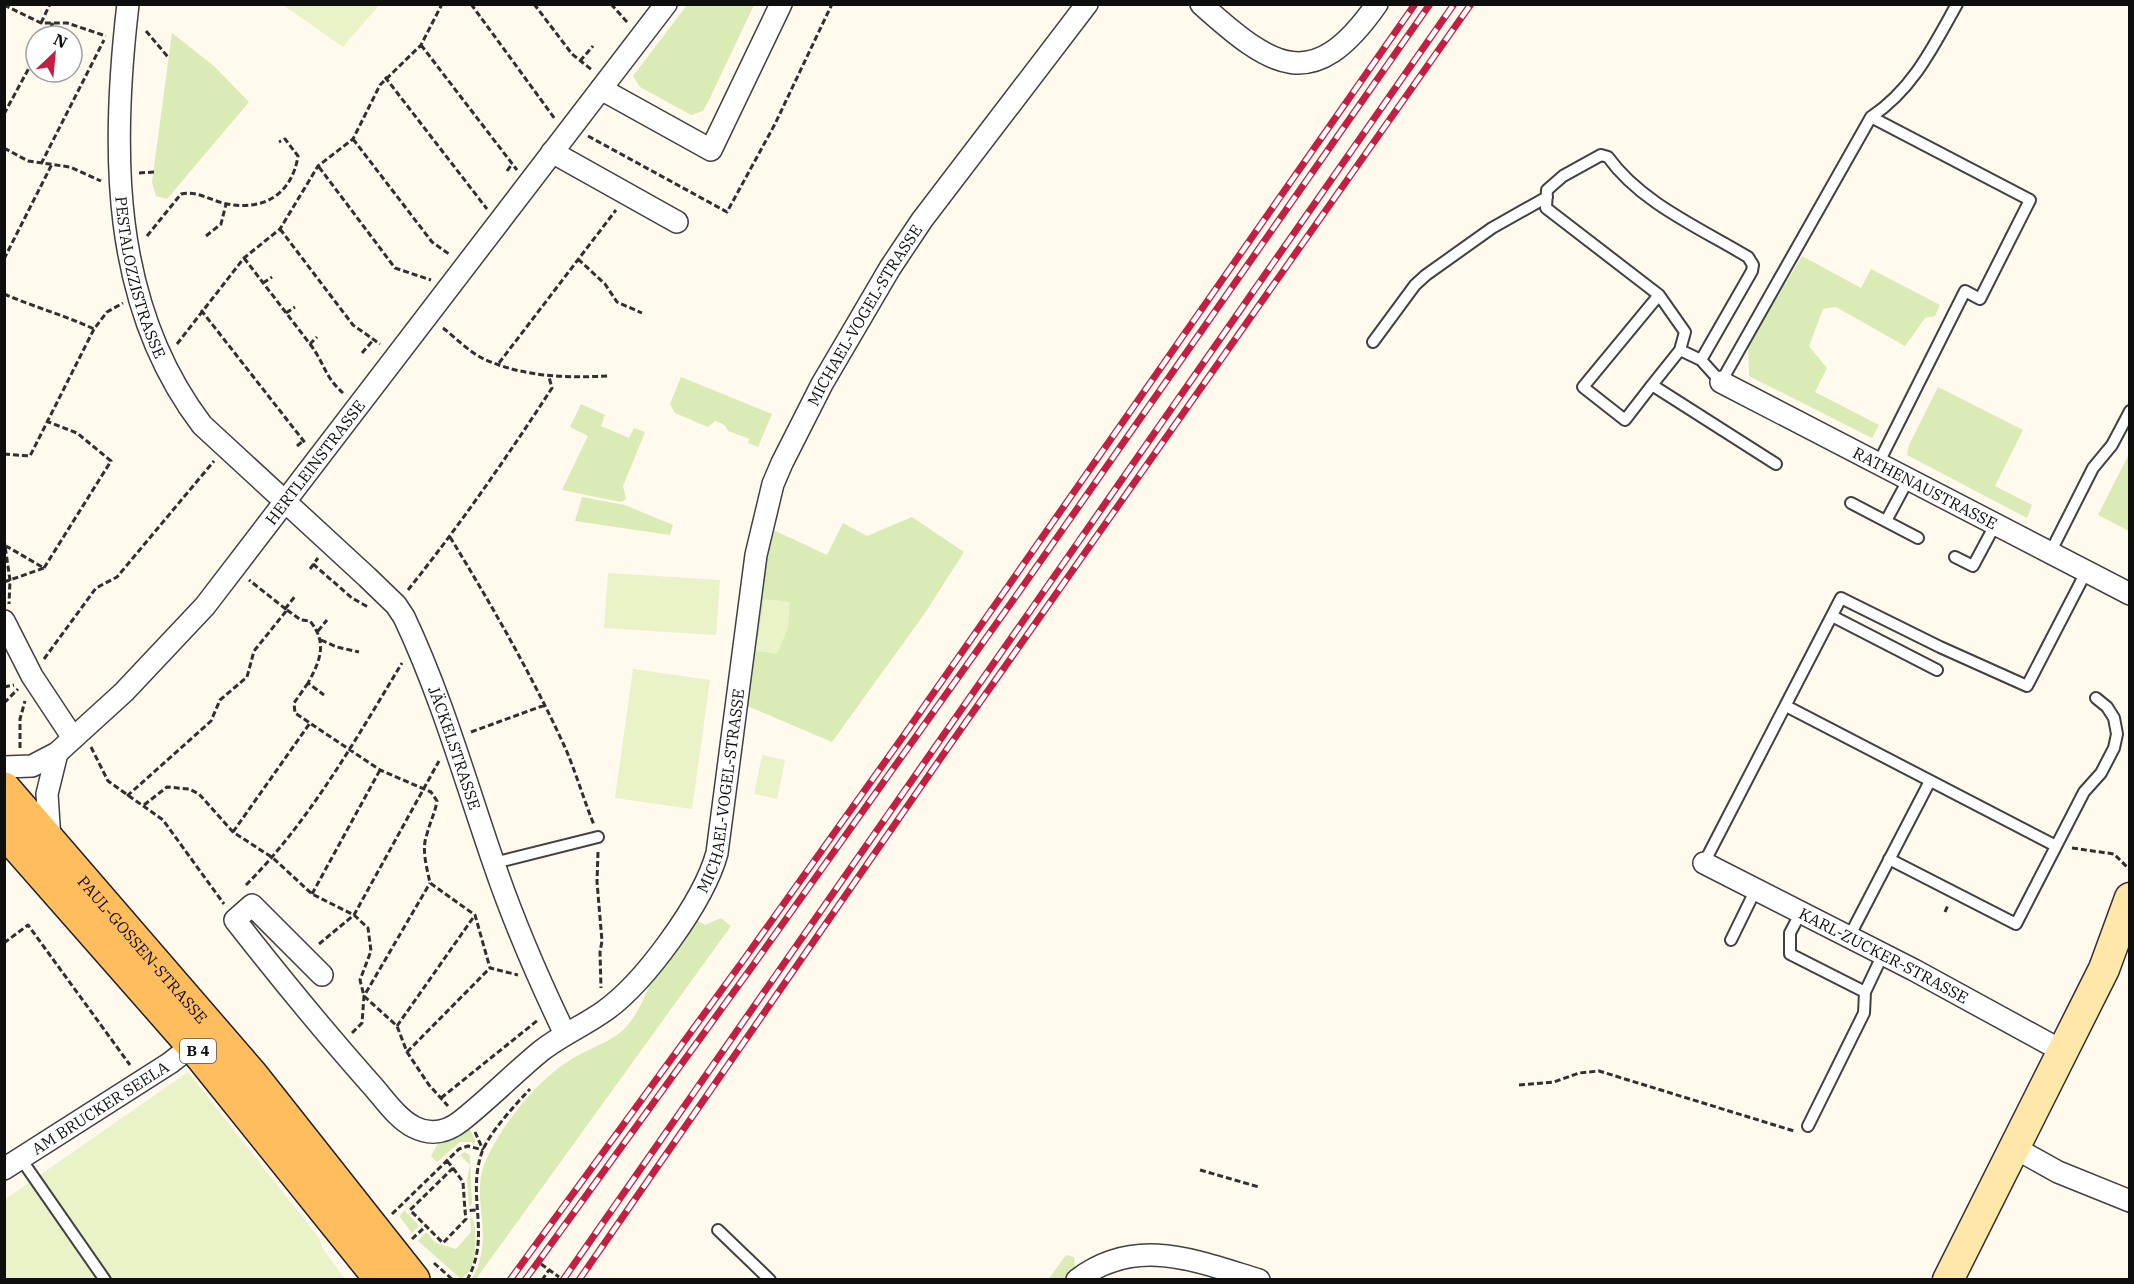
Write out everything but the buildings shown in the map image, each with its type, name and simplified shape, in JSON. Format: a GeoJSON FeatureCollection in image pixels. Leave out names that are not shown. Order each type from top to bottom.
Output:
{"type":"FeatureCollection","features":[{"type":"Feature","properties":{"kind":"main road","name":"PAUL-GOSSEN-STRASSE"},"geometry":{"type":"LineString","coordinates":[[11,774],[50,840],[251,1075],[413,1280]]}},
{"type":"Feature","properties":{"kind":"main road","name":"PAUL-GOSSEN-STRASSE"},"geometry":{"type":"LineString","coordinates":[[4,830],[193,1045],[382,1280]]}},
{"type":"Feature","properties":{"kind":"street","name":"HERTLEINSTRASSE"},"geometry":{"type":"LineString","coordinates":[[11,774],[45,761],[57,753],[124,692],[180,634],[234,568],[666,4]]}},
{"type":"Feature","properties":{"kind":"street"},"geometry":{"type":"LineString","coordinates":[[603,86],[711,150],[782,4]]}},
{"type":"Feature","properties":{"kind":"street","name":"MICHAEL-VOGEL-STRASSE"},"geometry":{"type":"LineString","coordinates":[[235,920],[338,1046],[412,1126],[436,1132],[469,1128],[541,1051],[602,1013],[645,971],[689,912],[712,870],[719,839],[756,555],[774,484],[796,434],[890,268],[921,220],[1087,4]]}},
{"type":"Feature","properties":{"kind":"street"},"geometry":{"type":"LineString","coordinates":[[1202,4],[1258,51],[1274,59],[1293,63],[1313,60],[1339,49],[1356,34],[1377,4]]}},
{"type":"Feature","properties":{"kind":"street","name":"PESTALOZZISTRASSE"},"geometry":{"type":"LineString","coordinates":[[127,12],[119,126],[119,175],[129,258],[140,299],[162,364],[182,399],[202,425],[284,501]]}},
{"type":"Feature","properties":{"kind":"street"},"geometry":{"type":"LineString","coordinates":[[552,152],[677,222]]}},
{"type":"Feature","properties":{"kind":"street","name":"RATHENAUSTRASSE"},"geometry":{"type":"LineString","coordinates":[[1721,382],[2130,594]]}},
{"type":"Feature","properties":{"kind":"street","name":"JÄCKELSTRASSE"},"geometry":{"type":"LineString","coordinates":[[284,501],[396,605],[415,642],[452,739],[494,863],[538,976],[565,1034]]}},
{"type":"Feature","properties":{"kind":"street"},"geometry":{"type":"LineString","coordinates":[[6,625],[32,676],[76,736]]}},
{"type":"Feature","properties":{"kind":"street"},"geometry":{"type":"LineString","coordinates":[[50,840],[47,794],[57,753]]}},
{"type":"Feature","properties":{"kind":"street","name":"KARL-ZUCKER-STRASSE"},"geometry":{"type":"LineString","coordinates":[[1704,863],[1883,954],[2064,1052]]}},
{"type":"Feature","properties":{"kind":"street"},"geometry":{"type":"LineString","coordinates":[[1948,1280],[2104,969],[2130,898]]}},
{"type":"Feature","properties":{"kind":"street"},"geometry":{"type":"LineString","coordinates":[[235,920],[252,904],[322,975]]}},
{"type":"Feature","properties":{"kind":"street","name":"AM BRUCKER SEELA"},"geometry":{"type":"LineString","coordinates":[[13,1164],[142,1081],[193,1045]]}},
{"type":"Feature","properties":{"kind":"street"},"geometry":{"type":"LineString","coordinates":[[2015,1148],[2058,1172],[2130,1200]]}},
{"type":"Feature","properties":{"kind":"street"},"geometry":{"type":"LineString","coordinates":[[1077,1280],[1111,1260],[1144,1254],[1193,1260],[1259,1280]]}},
{"type":"Feature","properties":{"kind":"lane"},"geometry":{"type":"LineString","coordinates":[[1680,350],[1701,360],[1721,382],[1871,117],[1891,104],[1920,71],[1956,4]]}},
{"type":"Feature","properties":{"kind":"lane"},"geometry":{"type":"LineString","coordinates":[[1871,117],[2030,200],[1980,299],[1965,291],[1878,464]]}},
{"type":"Feature","properties":{"kind":"lane"},"geometry":{"type":"LineString","coordinates":[[1659,295],[1583,387],[1625,420],[1680,350],[1685,332],[1659,295],[1546,208],[1547,190],[1563,176],[1601,155],[1608,157],[1619,172],[1651,199],[1748,257],[1753,265],[1752,271],[1701,360]]}},
{"type":"Feature","properties":{"kind":"lane"},"geometry":{"type":"LineString","coordinates":[[1373,342],[1415,285],[1426,275],[1492,228],[1547,198]]}},
{"type":"Feature","properties":{"kind":"lane"},"geometry":{"type":"LineString","coordinates":[[1652,385],[1776,464]]}},
{"type":"Feature","properties":{"kind":"lane"},"geometry":{"type":"LineString","coordinates":[[2050,553],[2093,468],[2112,445],[2130,411]]}},
{"type":"Feature","properties":{"kind":"lane"},"geometry":{"type":"LineString","coordinates":[[1886,521],[1908,480]]}},
{"type":"Feature","properties":{"kind":"lane"},"geometry":{"type":"LineString","coordinates":[[1851,503],[1918,538]]}},
{"type":"Feature","properties":{"kind":"lane"},"geometry":{"type":"LineString","coordinates":[[1955,557],[1973,566],[1995,525]]}},
{"type":"Feature","properties":{"kind":"lane"},"geometry":{"type":"LineString","coordinates":[[1704,863],[1841,598],[1940,647],[2027,686],[2086,572]]}},
{"type":"Feature","properties":{"kind":"lane"},"geometry":{"type":"LineString","coordinates":[[1832,616],[1937,670]]}},
{"type":"Feature","properties":{"kind":"lane"},"geometry":{"type":"LineString","coordinates":[[1889,858],[2016,924],[2084,792],[2101,773],[2114,748],[2117,734],[2114,718],[2107,707],[2096,698]]}},
{"type":"Feature","properties":{"kind":"lane"},"geometry":{"type":"LineString","coordinates":[[1786,706],[2056,846]]}},
{"type":"Feature","properties":{"kind":"lane"},"geometry":{"type":"LineString","coordinates":[[1849,937],[1930,781]]}},
{"type":"Feature","properties":{"kind":"lane"},"geometry":{"type":"LineString","coordinates":[[494,863],[598,837]]}},
{"type":"Feature","properties":{"kind":"lane"},"geometry":{"type":"LineString","coordinates":[[1731,940],[1756,890]]}},
{"type":"Feature","properties":{"kind":"lane"},"geometry":{"type":"LineString","coordinates":[[1801,912],[1790,933],[1790,954],[1865,992]]}},
{"type":"Feature","properties":{"kind":"lane"},"geometry":{"type":"LineString","coordinates":[[1808,1126],[1864,1013],[1865,992],[1883,954]]}},
{"type":"Feature","properties":{"kind":"lane"},"geometry":{"type":"LineString","coordinates":[[13,1164],[105,1280]]}},
{"type":"Feature","properties":{"kind":"lane"},"geometry":{"type":"LineString","coordinates":[[718,1230],[770,1280]]}},
{"type":"Feature","properties":{"kind":"path"},"geometry":{"type":"LineString","coordinates":[[4,4],[41,23],[67,23],[106,36]]}},
{"type":"Feature","properties":{"kind":"path"},"geometry":{"type":"LineString","coordinates":[[41,23],[50,4]]}},
{"type":"Feature","properties":{"kind":"path"},"geometry":{"type":"LineString","coordinates":[[162,364],[201,310],[244,258],[280,229],[318,166],[353,139],[386,77],[421,45],[442,4]]}},
{"type":"Feature","properties":{"kind":"path"},"geometry":{"type":"LineString","coordinates":[[471,4],[566,134]]}},
{"type":"Feature","properties":{"kind":"path"},"geometry":{"type":"LineString","coordinates":[[534,4],[603,86]]}},
{"type":"Feature","properties":{"kind":"path"},"geometry":{"type":"LineString","coordinates":[[41,164],[106,36],[127,12],[168,57]]}},
{"type":"Feature","properties":{"kind":"path"},"geometry":{"type":"LineString","coordinates":[[421,45],[528,184]]}},
{"type":"Feature","properties":{"kind":"path"},"geometry":{"type":"LineString","coordinates":[[580,61],[593,46]]}},
{"type":"Feature","properties":{"kind":"path"},"geometry":{"type":"LineString","coordinates":[[4,114],[24,77]]}},
{"type":"Feature","properties":{"kind":"path"},"geometry":{"type":"LineString","coordinates":[[386,77],[498,222]]}},
{"type":"Feature","properties":{"kind":"path"},"geometry":{"type":"LineString","coordinates":[[129,258],[181,194],[189,192],[226,204],[246,206],[267,203],[281,193],[296,169],[298,156],[285,139],[279,142]]}},
{"type":"Feature","properties":{"kind":"path"},"geometry":{"type":"LineString","coordinates":[[353,139],[432,242],[465,266]]}},
{"type":"Feature","properties":{"kind":"path"},"geometry":{"type":"LineString","coordinates":[[4,148],[41,164],[70,167],[101,181],[119,175]]}},
{"type":"Feature","properties":{"kind":"path"},"geometry":{"type":"LineString","coordinates":[[4,259],[52,164]]}},
{"type":"Feature","properties":{"kind":"path"},"geometry":{"type":"LineString","coordinates":[[507,171],[512,164]]}},
{"type":"Feature","properties":{"kind":"path"},"geometry":{"type":"LineString","coordinates":[[318,166],[395,268],[450,286]]}},
{"type":"Feature","properties":{"kind":"path"},"geometry":{"type":"LineString","coordinates":[[499,363],[628,195]]}},
{"type":"Feature","properties":{"kind":"path"},"geometry":{"type":"LineString","coordinates":[[206,236],[221,224],[226,204]]}},
{"type":"Feature","properties":{"kind":"path"},"geometry":{"type":"LineString","coordinates":[[280,229],[353,325],[397,356]]}},
{"type":"Feature","properties":{"kind":"path"},"geometry":{"type":"LineString","coordinates":[[446,252],[450,246]]}},
{"type":"Feature","properties":{"kind":"path"},"geometry":{"type":"LineString","coordinates":[[244,258],[323,361],[328,379],[358,407]]}},
{"type":"Feature","properties":{"kind":"path"},"geometry":{"type":"LineString","coordinates":[[579,259],[605,284],[617,302],[642,313]]}},
{"type":"Feature","properties":{"kind":"path"},"geometry":{"type":"LineString","coordinates":[[263,283],[272,277]]}},
{"type":"Feature","properties":{"kind":"path"},"geometry":{"type":"LineString","coordinates":[[4,294],[27,305],[62,314],[94,329]]}},
{"type":"Feature","properties":{"kind":"path"},"geometry":{"type":"LineString","coordinates":[[4,454],[30,456],[94,329],[107,312],[120,304],[140,299]]}},
{"type":"Feature","properties":{"kind":"path"},"geometry":{"type":"LineString","coordinates":[[286,313],[295,307]]}},
{"type":"Feature","properties":{"kind":"path"},"geometry":{"type":"LineString","coordinates":[[201,310],[318,459]]}},
{"type":"Feature","properties":{"kind":"path"},"geometry":{"type":"LineString","coordinates":[[427,317],[483,358],[549,377],[608,376]]}},
{"type":"Feature","properties":{"kind":"path"},"geometry":{"type":"LineString","coordinates":[[310,344],[318,338]]}},
{"type":"Feature","properties":{"kind":"path"},"geometry":{"type":"LineString","coordinates":[[362,353],[374,339]]}},
{"type":"Feature","properties":{"kind":"path"},"geometry":{"type":"LineString","coordinates":[[396,605],[450,537],[509,454],[552,388],[549,377]]}},
{"type":"Feature","properties":{"kind":"path"},"geometry":{"type":"LineString","coordinates":[[4,582],[44,568],[111,462],[77,433],[46,421]]}},
{"type":"Feature","properties":{"kind":"path"},"geometry":{"type":"LineString","coordinates":[[297,446],[303,441]]}},
{"type":"Feature","properties":{"kind":"path"},"geometry":{"type":"LineString","coordinates":[[11,774],[32,676],[96,588],[117,577],[225,448]]}},
{"type":"Feature","properties":{"kind":"path"},"geometry":{"type":"LineString","coordinates":[[450,537],[492,605],[545,705],[564,746],[598,837],[597,882],[603,941],[600,952],[602,1013]]}},
{"type":"Feature","properties":{"kind":"path"},"geometry":{"type":"LineString","coordinates":[[4,539],[10,580],[6,625]]}},
{"type":"Feature","properties":{"kind":"path"},"geometry":{"type":"LineString","coordinates":[[5,546],[44,568]]}},
{"type":"Feature","properties":{"kind":"path"},"geometry":{"type":"LineString","coordinates":[[313,564],[352,598],[370,608]]}},
{"type":"Feature","properties":{"kind":"path"},"geometry":{"type":"LineString","coordinates":[[234,568],[286,610],[301,620],[310,621],[318,631],[321,640],[319,663],[294,703],[295,712],[351,748],[380,770],[421,790],[431,792],[437,801],[434,820],[426,835],[424,851],[430,883],[364,996]]}},
{"type":"Feature","properties":{"kind":"path"},"geometry":{"type":"LineString","coordinates":[[127,796],[211,722],[220,700],[247,676],[254,651],[296,595]]}},
{"type":"Feature","properties":{"kind":"path"},"geometry":{"type":"LineString","coordinates":[[318,631],[327,620]]}},
{"type":"Feature","properties":{"kind":"path"},"geometry":{"type":"LineString","coordinates":[[321,640],[337,647],[360,652]]}},
{"type":"Feature","properties":{"kind":"path"},"geometry":{"type":"LineString","coordinates":[[252,904],[243,888],[273,858],[351,748],[415,642]]}},
{"type":"Feature","properties":{"kind":"path"},"geometry":{"type":"LineString","coordinates":[[308,683],[324,695]]}},
{"type":"Feature","properties":{"kind":"path"},"geometry":{"type":"LineString","coordinates":[[305,956],[354,915],[421,790],[452,739],[545,705]]}},
{"type":"Feature","properties":{"kind":"path"},"geometry":{"type":"LineString","coordinates":[[233,832],[310,722]]}},
{"type":"Feature","properties":{"kind":"path"},"geometry":{"type":"LineString","coordinates":[[76,736],[97,756],[108,781],[163,820],[235,920]]}},
{"type":"Feature","properties":{"kind":"path"},"geometry":{"type":"LineString","coordinates":[[312,894],[380,770]]}},
{"type":"Feature","properties":{"kind":"path"},"geometry":{"type":"LineString","coordinates":[[144,805],[167,787],[189,789],[208,802],[233,832],[273,858],[312,894],[354,915],[368,928],[371,951],[360,980],[364,996],[362,1023],[338,1046]]}},
{"type":"Feature","properties":{"kind":"path"},"geometry":{"type":"LineString","coordinates":[[2056,846],[2114,854],[2130,870]]}},
{"type":"Feature","properties":{"kind":"path"},"geometry":{"type":"LineString","coordinates":[[430,883],[475,915],[490,968]]}},
{"type":"Feature","properties":{"kind":"path"},"geometry":{"type":"LineString","coordinates":[[397,1026],[475,915]]}},
{"type":"Feature","properties":{"kind":"path"},"geometry":{"type":"LineString","coordinates":[[4,943],[28,925],[142,1081]]}},
{"type":"Feature","properties":{"kind":"path"},"geometry":{"type":"LineString","coordinates":[[490,968],[509,975],[538,976]]}},
{"type":"Feature","properties":{"kind":"path"},"geometry":{"type":"LineString","coordinates":[[407,1052],[490,968]]}},
{"type":"Feature","properties":{"kind":"path"},"geometry":{"type":"LineString","coordinates":[[364,996],[397,1026],[407,1052],[441,1098],[469,1128],[483,1150]]}},
{"type":"Feature","properties":{"kind":"path"},"geometry":{"type":"LineString","coordinates":[[441,1098],[553,1008]]}},
{"type":"Feature","properties":{"kind":"path"},"geometry":{"type":"LineString","coordinates":[[1520,1085],[1554,1082],[1579,1073],[1599,1071],[1791,1132],[1803,1130],[1808,1126]]}},
{"type":"Feature","properties":{"kind":"path"},"geometry":{"type":"LineString","coordinates":[[467,1280],[478,1258],[480,1247],[476,1178],[483,1150],[533,1086]]}},
{"type":"Feature","properties":{"kind":"path"},"geometry":{"type":"LineString","coordinates":[[390,1216],[463,1147],[483,1150]]}},
{"type":"Feature","properties":{"kind":"path"},"geometry":{"type":"LineString","coordinates":[[447,1161],[453,1168],[463,1182],[466,1220],[443,1243],[410,1210],[453,1168]]}},
{"type":"Feature","properties":{"kind":"path"},"geometry":{"type":"LineString","coordinates":[[1200,1170],[1259,1187]]}},
{"type":"Feature","properties":{"kind":"path"},"geometry":{"type":"LineString","coordinates":[[465,1211],[477,1210]]}},
{"type":"Feature","properties":{"kind":"path"},"geometry":{"type":"LineString","coordinates":[[410,1241],[426,1226]]}},
{"type":"Feature","properties":{"kind":"path"},"geometry":{"type":"LineString","coordinates":[[541,1264],[559,1277]]}},
{"type":"Feature","properties":{"kind":"path"},"geometry":{"type":"LineString","coordinates":[[542,1280],[549,1270]]}},
{"type":"Feature","properties":{"kind":"green space"},"geometry":{"type":"Polygon","coordinates":[[[283,5],[379,5],[343,47],[283,5]]]}},
{"type":"Feature","properties":{"kind":"green space"},"geometry":{"type":"Polygon","coordinates":[[[687,5],[754,5],[703,111],[691,115],[640,87],[633,76],[687,5]]]}},
{"type":"Feature","properties":{"kind":"green space"},"geometry":{"type":"Polygon","coordinates":[[[172,33],[214,66],[249,102],[167,199],[156,196],[152,182],[172,33]]]}},
{"type":"Feature","properties":{"kind":"green space"},"geometry":{"type":"Polygon","coordinates":[[[1802,256],[1861,288],[1871,269],[1940,305],[1935,316],[1925,318],[1905,346],[1836,307],[1823,309],[1809,346],[1827,368],[1815,392],[1879,425],[1872,438],[1749,376],[1748,346],[1802,256]]]}},
{"type":"Feature","properties":{"kind":"green space"},"geometry":{"type":"Polygon","coordinates":[[[681,377],[772,414],[758,447],[748,443],[750,439],[728,431],[720,422],[715,421],[708,427],[675,413],[670,404],[681,377]]]}},
{"type":"Feature","properties":{"kind":"green space"},"geometry":{"type":"Polygon","coordinates":[[[1938,387],[2023,430],[1995,486],[2032,505],[2027,518],[1907,455],[1909,445],[1938,387]]]}},
{"type":"Feature","properties":{"kind":"green space"},"geometry":{"type":"Polygon","coordinates":[[[581,404],[605,415],[601,426],[629,438],[634,428],[645,432],[623,486],[626,499],[621,502],[562,490],[588,436],[570,427],[581,404]]]}},
{"type":"Feature","properties":{"kind":"green space"},"geometry":{"type":"Polygon","coordinates":[[[2129,454],[2129,531],[2098,515],[2129,454]]]}},
{"type":"Feature","properties":{"kind":"green space"},"geometry":{"type":"Polygon","coordinates":[[[582,497],[625,505],[673,525],[670,535],[575,521],[582,497]]]}},
{"type":"Feature","properties":{"kind":"green space"},"geometry":{"type":"Polygon","coordinates":[[[912,517],[964,552],[925,613],[832,742],[745,705],[769,528],[827,555],[843,523],[867,536],[912,517]]]}},
{"type":"Feature","properties":{"kind":"green space"},"geometry":{"type":"Polygon","coordinates":[[[608,573],[720,580],[716,635],[604,628],[608,573]]]}},
{"type":"Feature","properties":{"kind":"green space"},"geometry":{"type":"Polygon","coordinates":[[[764,599],[790,602],[788,628],[777,654],[756,651],[764,599]]]}},
{"type":"Feature","properties":{"kind":"green space"},"geometry":{"type":"Polygon","coordinates":[[[633,669],[710,680],[692,809],[615,798],[633,669]]]}},
{"type":"Feature","properties":{"kind":"green space"},"geometry":{"type":"Polygon","coordinates":[[[762,755],[785,760],[777,799],[754,794],[762,755]]]}},
{"type":"Feature","properties":{"kind":"green space"},"geometry":{"type":"Polygon","coordinates":[[[721,918],[731,926],[476,1279],[471,1280],[479,1264],[482,1248],[481,1175],[486,1160],[510,1119],[543,1081],[555,1071],[574,1057],[613,1038],[626,1027],[640,1006],[662,961],[694,919],[705,925],[721,918]]]}},
{"type":"Feature","properties":{"kind":"green space"},"geometry":{"type":"Polygon","coordinates":[[[188,1072],[319,1238],[323,1249],[345,1279],[5,1279],[4,1200],[188,1072]]]}},
{"type":"Feature","properties":{"kind":"green space"},"geometry":{"type":"Polygon","coordinates":[[[468,1125],[476,1142],[460,1142],[437,1162],[431,1156],[440,1140],[468,1125]]]}},
{"type":"Feature","properties":{"kind":"green space"},"geometry":{"type":"Polygon","coordinates":[[[464,1152],[470,1155],[472,1204],[469,1207],[467,1179],[470,1165],[461,1156],[455,1160],[464,1152]]]}},
{"type":"Feature","properties":{"kind":"green space"},"geometry":{"type":"Polygon","coordinates":[[[446,1169],[405,1211],[419,1226],[412,1233],[400,1217],[401,1214],[446,1169]]]}},
{"type":"Feature","properties":{"kind":"green space"},"geometry":{"type":"Polygon","coordinates":[[[470,1216],[474,1221],[475,1253],[467,1275],[461,1279],[418,1241],[426,1232],[436,1243],[456,1249],[471,1232],[470,1216]]]}},
{"type":"Feature","properties":{"kind":"green space"},"geometry":{"type":"Polygon","coordinates":[[[1066,1255],[1074,1257],[1075,1267],[1064,1279],[1048,1280],[1066,1255]]]}},
{"type":"Feature","properties":{"kind":"railway"},"geometry":{"type":"LineString","coordinates":[[510,1280],[902,738],[1415,4]]}},
{"type":"Feature","properties":{"kind":"railway"},"geometry":{"type":"LineString","coordinates":[[525,1280],[1021,589],[1430,4]]}},
{"type":"Feature","properties":{"kind":"railway"},"geometry":{"type":"LineString","coordinates":[[563,1280],[1454,4]]}},
{"type":"Feature","properties":{"kind":"railway"},"geometry":{"type":"LineString","coordinates":[[579,1280],[947,749],[1471,4]]}}]}
